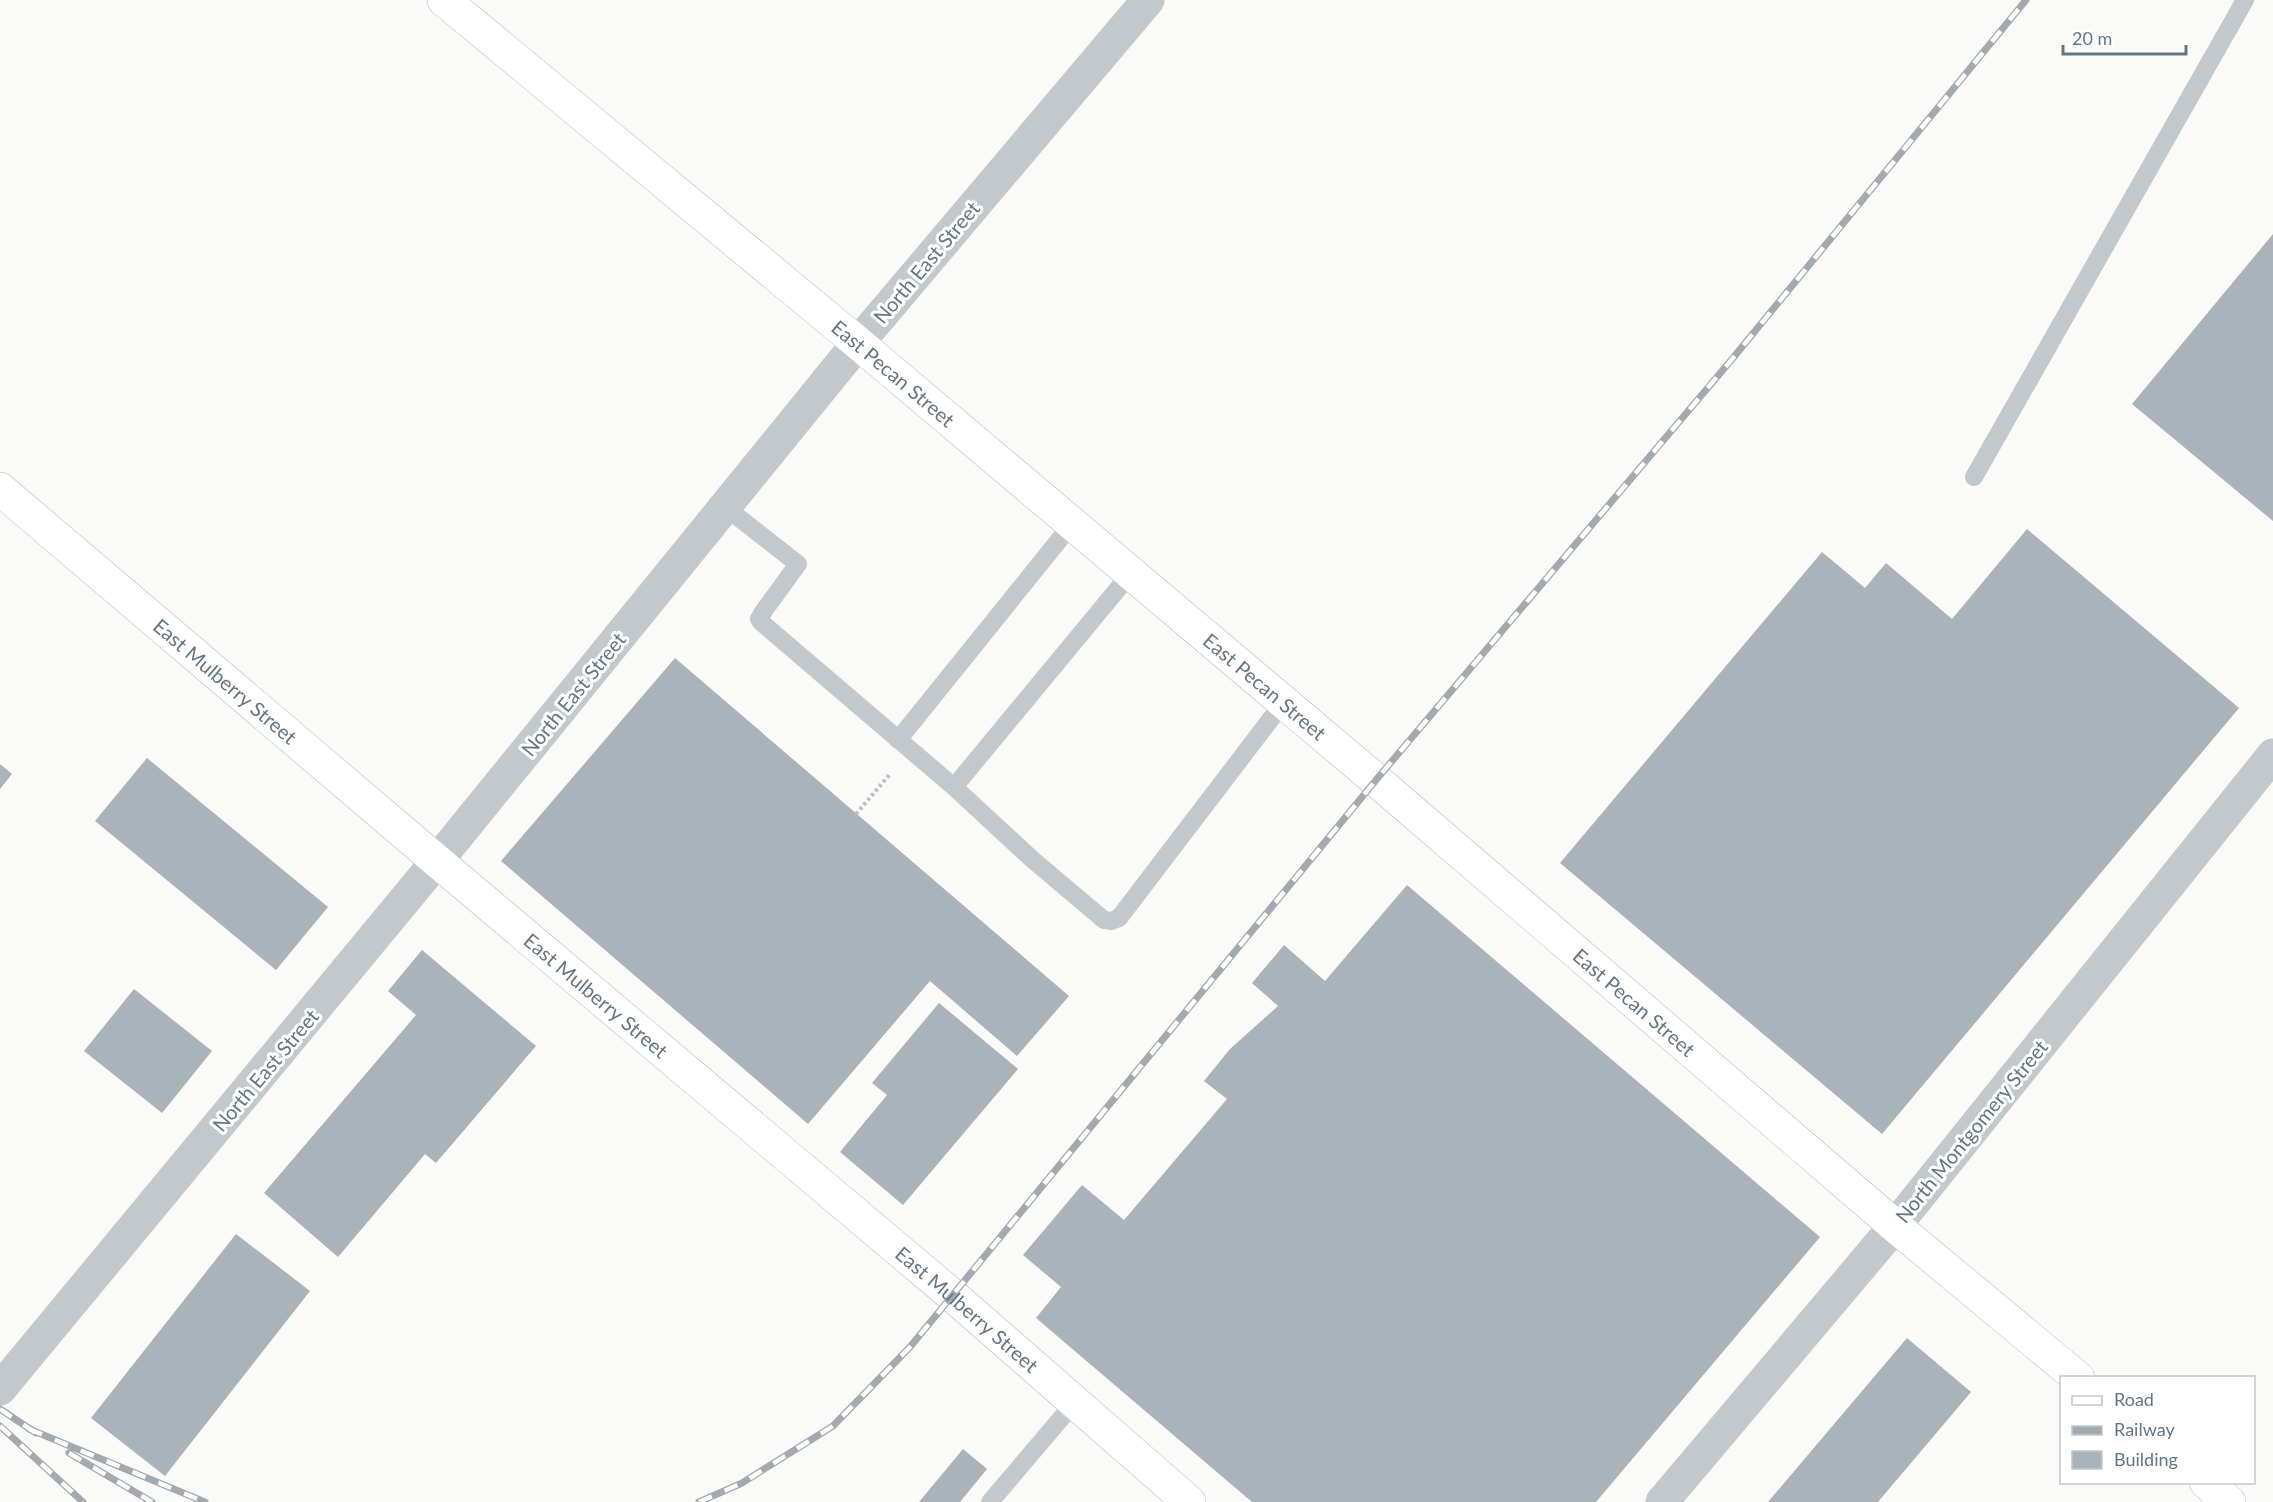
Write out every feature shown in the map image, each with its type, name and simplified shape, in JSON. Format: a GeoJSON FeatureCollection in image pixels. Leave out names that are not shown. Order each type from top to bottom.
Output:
{"type":"FeatureCollection","features":[{"type":"Feature","properties":{"kind":"street","name":"East Pecan Street"},"geometry":{"type":"LineString","coordinates":[[444,0],[1131,573],[1895,1226],[2077,1376]]}},
{"type":"Feature","properties":{"kind":"street","name":"North East Street"},"geometry":{"type":"LineString","coordinates":[[0,1389],[437,861],[858,343],[1148,0]]}},
{"type":"Feature","properties":{"kind":"street","name":"East Mulberry Street"},"geometry":{"type":"LineString","coordinates":[[0,489],[952,1295],[1189,1502]]}},
{"type":"Feature","properties":{"kind":"street","name":"North Montgomery Street"},"geometry":{"type":"LineString","coordinates":[[1662,1502],[1895,1226],[2273,755]]}},
{"type":"Feature","properties":{"kind":"street"},"geometry":{"type":"LineString","coordinates":[[2208,1484],[2229,1502]]}},
{"type":"Feature","properties":{"kind":"lane"},"geometry":{"type":"LineString","coordinates":[[1974,477],[2245,0]]}},
{"type":"Feature","properties":{"kind":"lane"},"geometry":{"type":"LineString","coordinates":[[725,507],[798,564],[763,612],[759,619],[761,622],[954,786],[1033,860],[1099,916],[1111,921],[1119,918],[1283,703]]}},
{"type":"Feature","properties":{"kind":"lane"},"geometry":{"type":"LineString","coordinates":[[904,745],[1072,524]]}},
{"type":"Feature","properties":{"kind":"lane"},"geometry":{"type":"LineString","coordinates":[[954,786],[1131,573]]}},
{"type":"Feature","properties":{"kind":"lane"},"geometry":{"type":"LineString","coordinates":[[990,1502],[1075,1402]]}},
{"type":"Feature","properties":{"kind":"path"},"geometry":{"type":"LineString","coordinates":[[856,814],[904,745]]}},
{"type":"Feature","properties":{"kind":"building"},"geometry":{"type":"Polygon","coordinates":[[[2273,234],[2273,521],[2132,404],[2273,234]]]}},
{"type":"Feature","properties":{"kind":"building"},"geometry":{"type":"Polygon","coordinates":[[[2027,529],[2239,708],[1882,1134],[1560,863],[1822,552],[1865,588],[1886,563],[1952,619],[2027,529]]]}},
{"type":"Feature","properties":{"kind":"building"},"geometry":{"type":"Polygon","coordinates":[[[675,658],[1069,996],[1017,1056],[930,981],[808,1124],[501,861],[675,658]]]}},
{"type":"Feature","properties":{"kind":"building"},"geometry":{"type":"Polygon","coordinates":[[[147,758],[328,907],[276,970],[95,821],[147,758]]]}},
{"type":"Feature","properties":{"kind":"building"},"geometry":{"type":"Polygon","coordinates":[[[0,764],[12,774],[0,789],[0,764]]]}},
{"type":"Feature","properties":{"kind":"building"},"geometry":{"type":"Polygon","coordinates":[[[1407,885],[1820,1237],[1596,1502],[1252,1502],[1036,1318],[1061,1287],[1023,1255],[1082,1185],[1124,1220],[1227,1099],[1204,1081],[1230,1049],[1278,1006],[1252,983],[1284,945],[1325,981],[1407,885]]]}},
{"type":"Feature","properties":{"kind":"building"},"geometry":{"type":"Polygon","coordinates":[[[422,950],[536,1046],[436,1163],[425,1154],[338,1257],[264,1193],[416,1015],[388,991],[422,950]]]}},
{"type":"Feature","properties":{"kind":"building"},"geometry":{"type":"Polygon","coordinates":[[[134,989],[212,1051],[162,1113],[84,1051],[134,989]]]}},
{"type":"Feature","properties":{"kind":"building"},"geometry":{"type":"Polygon","coordinates":[[[939,1003],[1018,1069],[903,1205],[840,1152],[887,1095],[872,1083],[939,1003]]]}},
{"type":"Feature","properties":{"kind":"building"},"geometry":{"type":"Polygon","coordinates":[[[236,1234],[310,1291],[165,1476],[91,1418],[236,1234]]]}},
{"type":"Feature","properties":{"kind":"building"},"geometry":{"type":"Polygon","coordinates":[[[1907,1338],[1971,1392],[1878,1502],[1768,1502],[1907,1338]]]}},
{"type":"Feature","properties":{"kind":"building"},"geometry":{"type":"Polygon","coordinates":[[[963,1449],[987,1469],[960,1502],[919,1502],[963,1449]]]}},
{"type":"Feature","properties":{"kind":"railway"},"geometry":{"type":"LineString","coordinates":[[699,1502],[742,1483],[833,1426],[910,1347],[1376,780],[1733,358],[2026,0]]}},
{"type":"Feature","properties":{"kind":"railway"},"geometry":{"type":"LineString","coordinates":[[0,1409],[36,1433]]}},
{"type":"Feature","properties":{"kind":"railway"},"geometry":{"type":"LineString","coordinates":[[0,1426],[83,1502]]}},
{"type":"Feature","properties":{"kind":"railway"},"geometry":{"type":"LineString","coordinates":[[29,1429],[205,1502]]}},
{"type":"Feature","properties":{"kind":"railway"},"geometry":{"type":"LineString","coordinates":[[69,1453],[152,1502]]}}]}
